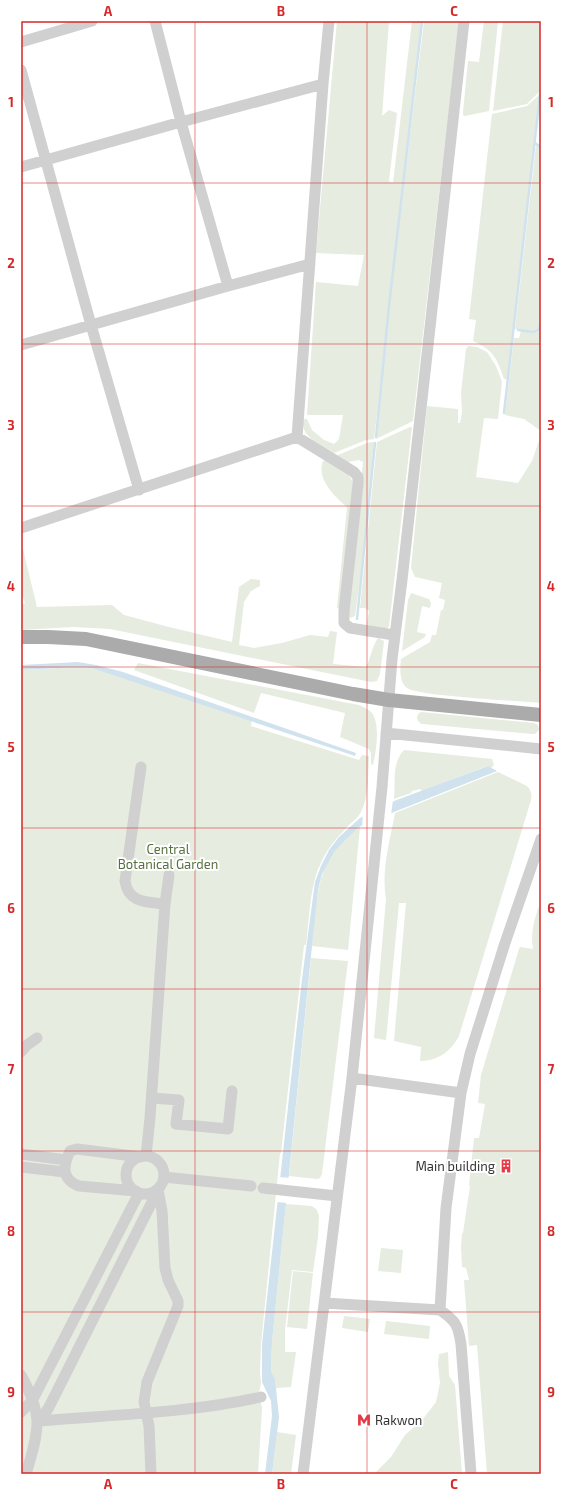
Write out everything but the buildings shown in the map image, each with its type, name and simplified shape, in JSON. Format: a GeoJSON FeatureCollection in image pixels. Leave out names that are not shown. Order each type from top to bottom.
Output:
{"type":"FeatureCollection","features":[{"type":"Feature","properties":{"kind":"main road"},"geometry":{"type":"LineString","coordinates":[[21,637],[86,639],[389,700],[541,714]]}},
{"type":"Feature","properties":{"kind":"street"},"geometry":{"type":"LineString","coordinates":[[21,42],[92,21]]}},
{"type":"Feature","properties":{"kind":"street"},"geometry":{"type":"LineString","coordinates":[[154,21],[180,122],[228,286]]}},
{"type":"Feature","properties":{"kind":"street"},"geometry":{"type":"LineString","coordinates":[[297,436],[329,21]]}},
{"type":"Feature","properties":{"kind":"street"},"geometry":{"type":"LineString","coordinates":[[303,1474],[352,1078],[381,789],[394,635],[403,572],[464,21]]}},
{"type":"Feature","properties":{"kind":"street"},"geometry":{"type":"LineString","coordinates":[[21,70],[91,325],[139,490]]}},
{"type":"Feature","properties":{"kind":"street"},"geometry":{"type":"LineString","coordinates":[[21,167],[180,122],[323,84]]}},
{"type":"Feature","properties":{"kind":"street"},"geometry":{"type":"LineString","coordinates":[[21,345],[310,264]]}},
{"type":"Feature","properties":{"kind":"street"},"geometry":{"type":"LineString","coordinates":[[297,436],[354,472],[358,477],[344,623],[355,629],[394,635]]}},
{"type":"Feature","properties":{"kind":"street"},"geometry":{"type":"LineString","coordinates":[[21,528],[139,490],[297,436]]}},
{"type":"Feature","properties":{"kind":"street"},"geometry":{"type":"LineString","coordinates":[[386,733],[541,749]]}},
{"type":"Feature","properties":{"kind":"street"},"geometry":{"type":"LineString","coordinates":[[141,767],[125,881],[126,887],[132,897],[145,901],[165,904]]}},
{"type":"Feature","properties":{"kind":"street"},"geometry":{"type":"LineString","coordinates":[[440,1310],[446,1208],[461,1093],[470,1054],[505,943],[541,839]]}},
{"type":"Feature","properties":{"kind":"street"},"geometry":{"type":"LineString","coordinates":[[143,1156],[152,1098],[165,904],[169,875]]}},
{"type":"Feature","properties":{"kind":"street"},"geometry":{"type":"LineString","coordinates":[[21,1052],[27,1045],[37,1038]]}},
{"type":"Feature","properties":{"kind":"street"},"geometry":{"type":"LineString","coordinates":[[352,1078],[461,1093]]}},
{"type":"Feature","properties":{"kind":"street"},"geometry":{"type":"LineString","coordinates":[[152,1098],[179,1100],[176,1124],[228,1129],[232,1091]]}},
{"type":"Feature","properties":{"kind":"street"},"geometry":{"type":"LineString","coordinates":[[37,1421],[49,1408],[158,1190],[164,1177],[164,1170],[161,1164],[156,1160],[143,1156],[78,1149],[70,1151],[66,1160],[65,1172],[68,1180],[79,1186],[144,1194],[150,1194],[158,1190]]}},
{"type":"Feature","properties":{"kind":"street"},"geometry":{"type":"LineString","coordinates":[[21,1154],[66,1160]]}},
{"type":"Feature","properties":{"kind":"street"},"geometry":{"type":"LineString","coordinates":[[137,1192],[132,1189],[128,1183],[126,1177],[127,1170],[133,1160],[143,1156]]}},
{"type":"Feature","properties":{"kind":"street"},"geometry":{"type":"LineString","coordinates":[[21,1167],[65,1172]]}},
{"type":"Feature","properties":{"kind":"street"},"geometry":{"type":"LineString","coordinates":[[164,1177],[250,1186]]}},
{"type":"Feature","properties":{"kind":"street"},"geometry":{"type":"LineString","coordinates":[[263,1188],[337,1196]]}},
{"type":"Feature","properties":{"kind":"street"},"geometry":{"type":"LineString","coordinates":[[151,1474],[147,1413],[144,1402],[147,1382],[178,1306],[178,1301],[168,1280],[165,1268],[162,1211],[158,1190]]}},
{"type":"Feature","properties":{"kind":"street"},"geometry":{"type":"LineString","coordinates":[[21,1412],[32,1401],[137,1192]]}},
{"type":"Feature","properties":{"kind":"street"},"geometry":{"type":"LineString","coordinates":[[324,1303],[440,1310],[452,1318],[458,1326],[462,1344],[471,1474]]}},
{"type":"Feature","properties":{"kind":"street"},"geometry":{"type":"LineString","coordinates":[[21,1375],[27,1385],[37,1421],[34,1446],[26,1474]]}},
{"type":"Feature","properties":{"kind":"street"},"geometry":{"type":"LineString","coordinates":[[37,1421],[147,1413],[230,1404],[261,1397]]}},
{"type":"Feature","properties":{"kind":"green space"},"geometry":{"type":"Polygon","coordinates":[[[337,21],[389,21],[382,116],[389,110],[397,113],[389,181],[393,183],[412,21],[421,21],[390,299],[424,21],[459,21],[413,421],[376,439],[389,310],[374,439],[366,440],[334,453],[308,436],[303,426],[303,419],[307,419],[312,430],[324,440],[334,444],[339,439],[343,415],[307,415],[316,282],[358,286],[364,255],[316,253],[337,21]]]}},
{"type":"Feature","properties":{"kind":"green space"},"geometry":{"type":"Polygon","coordinates":[[[484,21],[498,21],[489,111],[465,116],[463,115],[463,112],[468,61],[479,62],[484,21]]]}},
{"type":"Feature","properties":{"kind":"green space"},"geometry":{"type":"Polygon","coordinates":[[[503,21],[541,21],[541,78],[539,92],[527,104],[493,111],[503,21]]]}},
{"type":"Feature","properties":{"kind":"green space"},"geometry":{"type":"Polygon","coordinates":[[[539,95],[507,379],[504,379],[494,356],[486,348],[473,341],[476,320],[469,319],[492,114],[527,106],[539,95]]]}},
{"type":"Feature","properties":{"kind":"green space"},"geometry":{"type":"Polygon","coordinates":[[[536,145],[541,148],[541,315],[538,328],[534,331],[515,329],[536,145]]]}},
{"type":"Feature","properties":{"kind":"green space"},"geometry":{"type":"Polygon","coordinates":[[[521,331],[534,333],[538,331],[541,336],[541,431],[524,419],[505,415],[514,338],[519,338],[521,331]]]}},
{"type":"Feature","properties":{"kind":"green space"},"geometry":{"type":"Polygon","coordinates":[[[468,346],[477,347],[487,352],[496,366],[502,382],[498,419],[484,418],[476,477],[518,483],[532,461],[541,435],[541,703],[470,698],[415,691],[407,688],[401,679],[401,659],[430,642],[432,635],[436,635],[441,610],[443,610],[445,600],[439,598],[442,583],[415,577],[411,568],[427,406],[458,409],[458,423],[460,423],[462,412],[461,393],[466,349],[468,346]]]}},
{"type":"Feature","properties":{"kind":"green space"},"geometry":{"type":"Polygon","coordinates":[[[412,427],[389,626],[385,629],[368,628],[367,624],[369,611],[365,608],[360,608],[377,442],[412,427]]]}},
{"type":"Feature","properties":{"kind":"green space"},"geometry":{"type":"Polygon","coordinates":[[[374,442],[355,616],[350,618],[348,612],[363,462],[359,460],[348,462],[338,457],[338,455],[367,443],[374,442]]]}},
{"type":"Feature","properties":{"kind":"green space"},"geometry":{"type":"Polygon","coordinates":[[[327,460],[348,474],[353,482],[354,488],[341,609],[337,608],[347,507],[332,493],[324,481],[322,474],[323,461],[327,460]]]}},
{"type":"Feature","properties":{"kind":"green space"},"geometry":{"type":"Polygon","coordinates":[[[21,541],[37,607],[112,605],[124,615],[232,642],[239,587],[251,579],[260,580],[260,586],[251,591],[244,602],[239,645],[254,648],[282,643],[310,635],[328,637],[330,631],[337,632],[333,664],[366,667],[378,638],[384,641],[380,674],[377,681],[371,682],[110,629],[73,627],[21,630],[21,606],[25,603],[21,591],[21,541]]]}},
{"type":"Feature","properties":{"kind":"green space"},"geometry":{"type":"Polygon","coordinates":[[[411,593],[429,599],[431,603],[430,608],[422,606],[417,632],[426,634],[425,637],[402,651],[408,600],[411,593]]]}},
{"type":"Feature","properties":{"kind":"green space"},"geometry":{"type":"Polygon","coordinates":[[[138,663],[359,705],[371,712],[376,723],[377,738],[373,765],[371,764],[371,753],[369,749],[340,737],[345,713],[261,693],[254,713],[134,670],[138,663]]]}},
{"type":"Feature","properties":{"kind":"green space","name":"Central Botanical Garden"},"geometry":{"type":"Polygon","coordinates":[[[77,667],[92,668],[108,672],[252,720],[251,726],[359,760],[362,755],[369,756],[368,785],[364,806],[358,816],[339,836],[325,854],[314,882],[310,904],[280,1153],[261,1344],[261,1383],[259,1393],[262,1408],[258,1474],[21,1474],[21,670],[77,667]]]}},
{"type":"Feature","properties":{"kind":"green space"},"geometry":{"type":"Polygon","coordinates":[[[421,712],[534,723],[538,725],[539,730],[533,734],[422,724],[417,719],[418,714],[421,712]]]}},
{"type":"Feature","properties":{"kind":"green space"},"geometry":{"type":"Polygon","coordinates":[[[404,750],[492,759],[494,765],[491,768],[487,766],[422,791],[420,789],[412,791],[411,793],[394,799],[397,761],[404,750]]]}},
{"type":"Feature","properties":{"kind":"green space"},"geometry":{"type":"Polygon","coordinates":[[[498,772],[527,786],[531,792],[531,800],[459,1036],[448,1051],[433,1059],[420,1061],[421,1047],[394,1041],[406,903],[399,903],[386,1040],[374,1038],[386,899],[385,866],[395,813],[498,772]]]}},
{"type":"Feature","properties":{"kind":"green space"},"geometry":{"type":"Polygon","coordinates":[[[360,827],[348,950],[312,946],[315,912],[321,880],[326,865],[334,851],[345,838],[360,827]]]}},
{"type":"Feature","properties":{"kind":"green space"},"geometry":{"type":"Polygon","coordinates":[[[541,901],[541,1474],[487,1474],[477,1345],[469,1346],[464,1280],[469,1280],[466,1268],[462,1267],[462,1233],[470,1186],[474,1138],[479,1138],[485,1104],[478,1103],[481,1075],[519,949],[520,947],[533,949],[532,943],[535,919],[541,901]]]}},
{"type":"Feature","properties":{"kind":"green space"},"geometry":{"type":"Polygon","coordinates":[[[311,958],[348,961],[322,1174],[320,1178],[317,1179],[289,1176],[311,958]]]}},
{"type":"Feature","properties":{"kind":"green space"},"geometry":{"type":"Polygon","coordinates":[[[286,1204],[312,1206],[317,1210],[319,1216],[318,1237],[313,1272],[292,1270],[285,1330],[285,1352],[296,1352],[291,1387],[276,1388],[275,1379],[271,1371],[272,1342],[286,1204]]]}},
{"type":"Feature","properties":{"kind":"green space"},"geometry":{"type":"Polygon","coordinates":[[[381,1248],[403,1250],[401,1273],[378,1271],[381,1248]]]}},
{"type":"Feature","properties":{"kind":"green space"},"geometry":{"type":"Polygon","coordinates":[[[293,1271],[313,1273],[307,1329],[287,1327],[293,1271]]]}},
{"type":"Feature","properties":{"kind":"green space"},"geometry":{"type":"Polygon","coordinates":[[[344,1316],[370,1319],[368,1332],[342,1328],[344,1316]]]}},
{"type":"Feature","properties":{"kind":"green space"},"geometry":{"type":"Polygon","coordinates":[[[386,1321],[430,1326],[429,1339],[384,1334],[386,1321]]]}},
{"type":"Feature","properties":{"kind":"green space"},"geometry":{"type":"Polygon","coordinates":[[[448,1352],[449,1376],[455,1385],[462,1474],[374,1474],[391,1457],[405,1435],[423,1419],[436,1402],[440,1383],[438,1363],[439,1354],[448,1352]]]}},
{"type":"Feature","properties":{"kind":"green space"},"geometry":{"type":"Polygon","coordinates":[[[277,1432],[296,1435],[291,1474],[272,1474],[277,1432]]]}},
{"type":"Feature","properties":{"kind":"water"},"geometry":{"type":"Polygon","coordinates":[[[78,662],[123,672],[356,753],[355,756],[92,668],[77,667],[21,670],[21,665],[78,662]]]}},
{"type":"Feature","properties":{"kind":"water"},"geometry":{"type":"Polygon","coordinates":[[[488,766],[497,771],[359,827],[334,852],[322,874],[318,890],[312,946],[272,1342],[271,1371],[275,1379],[279,1417],[272,1474],[265,1474],[272,1416],[271,1401],[262,1382],[262,1344],[302,979],[315,882],[329,850],[339,837],[360,818],[394,801],[488,766]]]}},
{"type":"Feature","properties":{"kind":"pier"},"geometry":{"type":"Polygon","coordinates":[[[393,800],[391,815],[362,828],[363,814],[393,800]]]}},
{"type":"Feature","properties":{"kind":"pier"},"geometry":{"type":"Polygon","coordinates":[[[278,1177],[291,1178],[288,1203],[276,1202],[278,1177]]]}},
{"type":"Feature","properties":{"kind":"waterway"},"geometry":{"type":"LineString","coordinates":[[376,437],[389,306],[422,21]]}},
{"type":"Feature","properties":{"kind":"waterway"},"geometry":{"type":"LineString","coordinates":[[540,92],[541,84]]}},
{"type":"Feature","properties":{"kind":"waterway"},"geometry":{"type":"LineString","coordinates":[[504,413],[540,94]]}},
{"type":"Feature","properties":{"kind":"waterway"},"geometry":{"type":"LineString","coordinates":[[535,143],[541,147]]}},
{"type":"Feature","properties":{"kind":"waterway"},"geometry":{"type":"LineString","coordinates":[[518,330],[534,332],[539,329],[541,320]]}},
{"type":"Feature","properties":{"kind":"waterway"},"geometry":{"type":"LineString","coordinates":[[539,329],[541,335]]}},
{"type":"Feature","properties":{"kind":"waterway"},"geometry":{"type":"LineString","coordinates":[[357,619],[375,443]]}},
{"type":"Feature","properties":{"kind":"place","name":"Main building"},"geometry":{"type":"Point","coordinates":[506,1166]}},
{"type":"Feature","properties":{"kind":"place","name":"Rakwon"},"geometry":{"type":"Point","coordinates":[364,1420]}}]}
